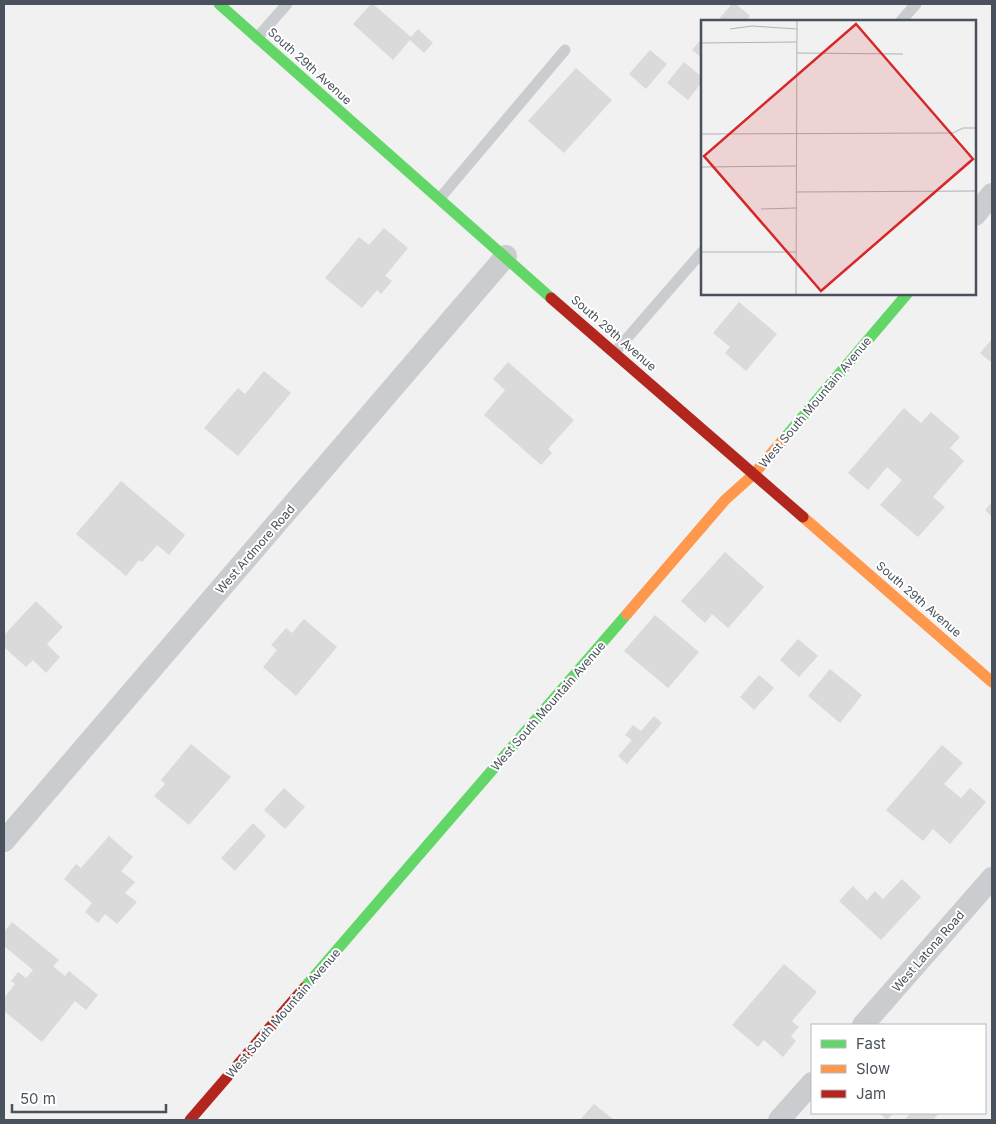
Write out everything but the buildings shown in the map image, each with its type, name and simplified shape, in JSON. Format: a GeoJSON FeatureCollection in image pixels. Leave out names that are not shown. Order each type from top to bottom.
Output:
{"type":"FeatureCollection","features":[{"type":"Feature","properties":{"kind":"street","name":"South 29th Avenue"},"geometry":{"type":"LineString","coordinates":[[219,4],[992,682]]}},
{"type":"Feature","properties":{"kind":"street"},"geometry":{"type":"LineString","coordinates":[[976,214],[992,194]]}},
{"type":"Feature","properties":{"kind":"street","name":"West Ardmore Road"},"geometry":{"type":"LineString","coordinates":[[4,841],[506,256]]}},
{"type":"Feature","properties":{"kind":"street","name":"West South Mountain Avenue"},"geometry":{"type":"LineString","coordinates":[[190,1120],[725,500],[754,474],[906,295]]}},
{"type":"Feature","properties":{"kind":"street","name":"West Latona Road"},"geometry":{"type":"LineString","coordinates":[[864,1024],[992,878]]}},
{"type":"Feature","properties":{"kind":"street"},"geometry":{"type":"LineString","coordinates":[[780,1120],[811,1084]]}},
{"type":"Feature","properties":{"kind":"lane"},"geometry":{"type":"LineString","coordinates":[[258,38],[287,4]]}},
{"type":"Feature","properties":{"kind":"lane"},"geometry":{"type":"LineString","coordinates":[[902,20],[916,4]]}},
{"type":"Feature","properties":{"kind":"lane"},"geometry":{"type":"LineString","coordinates":[[440,198],[565,50]]}},
{"type":"Feature","properties":{"kind":"lane"},"geometry":{"type":"LineString","coordinates":[[615,352],[701,253]]}},
{"type":"Feature","properties":{"kind":"traffic: fast"},"geometry":{"type":"LineString","coordinates":[[219,4],[551,298]]}},
{"type":"Feature","properties":{"kind":"traffic: fast"},"geometry":{"type":"LineString","coordinates":[[782,441],[906,295]]}},
{"type":"Feature","properties":{"kind":"traffic: fast"},"geometry":{"type":"LineString","coordinates":[[304,988],[627,614]]}},
{"type":"Feature","properties":{"kind":"traffic: slow"},"geometry":{"type":"LineString","coordinates":[[627,614],[725,500],[754,474],[782,441]]}},
{"type":"Feature","properties":{"kind":"traffic: slow"},"geometry":{"type":"LineString","coordinates":[[803,517],[992,682]]}},
{"type":"Feature","properties":{"kind":"traffic: jam"},"geometry":{"type":"LineString","coordinates":[[551,298],[803,517]]}},
{"type":"Feature","properties":{"kind":"traffic: jam"},"geometry":{"type":"LineString","coordinates":[[190,1120],[304,988]]}}]}
